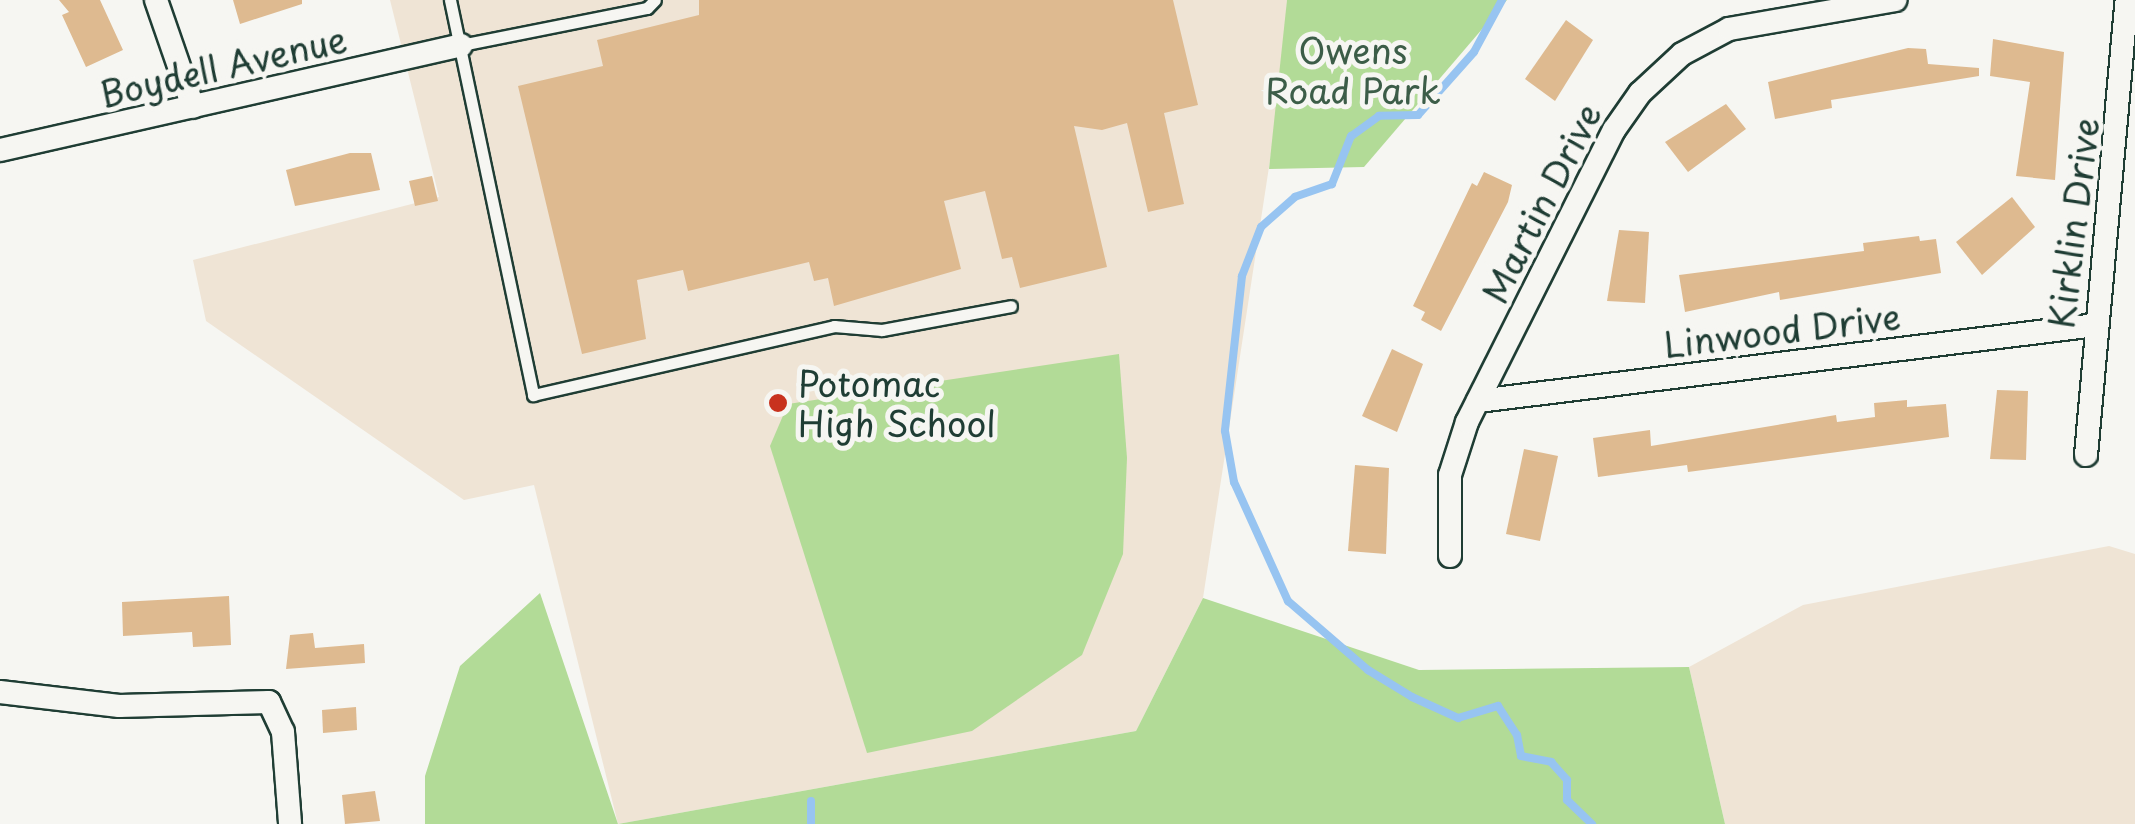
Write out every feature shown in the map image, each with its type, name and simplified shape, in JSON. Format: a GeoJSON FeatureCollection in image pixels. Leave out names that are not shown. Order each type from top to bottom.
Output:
{"type":"FeatureCollection","features":[{"type":"Feature","properties":{"kind":"street"},"geometry":{"type":"LineString","coordinates":[[156,0],[192,107]]}},
{"type":"Feature","properties":{"kind":"street","name":"Martin Drive"},"geometry":{"type":"LineString","coordinates":[[1450,556],[1450,475],[1478,401],[1614,130],[1660,71],[1729,29],[1896,0]]}},
{"type":"Feature","properties":{"kind":"street","name":"Kirklin Drive"},"geometry":{"type":"LineString","coordinates":[[2086,455],[2096,325],[2126,70],[2127,0]]}},
{"type":"Feature","properties":{"kind":"street","name":"Boydell Avenue"},"geometry":{"type":"LineString","coordinates":[[0,150],[461,45]]}},
{"type":"Feature","properties":{"kind":"street","name":"Linwood Drive"},"geometry":{"type":"LineString","coordinates":[[1478,401],[2096,325]]}},
{"type":"Feature","properties":{"kind":"street"},"geometry":{"type":"LineString","coordinates":[[0,692],[119,706],[270,702],[282,732],[290,824]]}},
{"type":"Feature","properties":{"kind":"lane"},"geometry":{"type":"LineString","coordinates":[[450,0],[533,395],[816,330],[882,330],[1011,306]]}},
{"type":"Feature","properties":{"kind":"lane"},"geometry":{"type":"LineString","coordinates":[[461,45],[647,8],[655,0]]}},
{"type":"Feature","properties":{"kind":"shaded area","name":"Potomac High School"},"geometry":{"type":"Polygon","coordinates":[[[390,0],[1287,0],[1282,82],[1203,598],[1136,731],[618,824],[534,485],[464,500],[206,321],[193,260],[439,197],[390,0]]]}},
{"type":"Feature","properties":{"kind":"shaded area"},"geometry":{"type":"Polygon","coordinates":[[[2109,546],[2135,554],[2135,824],[1725,824],[1689,667],[1803,605],[2109,546]]]}},
{"type":"Feature","properties":{"kind":"green space","name":"Owens Road Park"},"geometry":{"type":"Polygon","coordinates":[[[1287,0],[1507,0],[1364,167],[1269,169],[1287,0]]]}},
{"type":"Feature","properties":{"kind":"green space"},"geometry":{"type":"Polygon","coordinates":[[[1119,354],[1127,458],[1123,554],[1082,655],[972,731],[867,753],[770,446],[788,404],[1119,354]]]}},
{"type":"Feature","properties":{"kind":"green space"},"geometry":{"type":"Polygon","coordinates":[[[540,593],[618,824],[425,824],[425,776],[460,666],[540,593]]]}},
{"type":"Feature","properties":{"kind":"green space"},"geometry":{"type":"Polygon","coordinates":[[[1203,598],[1419,670],[1689,667],[1725,824],[618,824],[1136,731],[1203,598]]]}},
{"type":"Feature","properties":{"kind":"building"},"geometry":{"type":"Polygon","coordinates":[[[59,0],[100,0],[123,50],[86,67],[62,15],[69,12],[59,0]]]}},
{"type":"Feature","properties":{"kind":"building"},"geometry":{"type":"Polygon","coordinates":[[[233,0],[302,0],[302,4],[240,24],[233,0]]]}},
{"type":"Feature","properties":{"kind":"building"},"geometry":{"type":"Polygon","coordinates":[[[699,0],[1173,0],[1198,105],[1164,113],[1184,204],[1148,212],[1127,123],[1102,130],[1074,126],[1107,267],[1020,288],[1012,257],[1002,259],[985,191],[944,201],[961,269],[834,306],[828,278],[814,281],[809,262],[688,291],[683,270],[637,280],[646,339],[582,354],[518,86],[603,66],[597,40],[699,15],[699,0]]]}},
{"type":"Feature","properties":{"kind":"building"},"geometry":{"type":"Polygon","coordinates":[[[1566,20],[1593,40],[1555,101],[1525,79],[1566,20]]]}},
{"type":"Feature","properties":{"kind":"building"},"geometry":{"type":"Polygon","coordinates":[[[1993,39],[2064,52],[2055,180],[2016,176],[2030,82],[1990,76],[1993,39]]]}},
{"type":"Feature","properties":{"kind":"building"},"geometry":{"type":"Polygon","coordinates":[[[1908,48],[1926,49],[1928,64],[1979,68],[1979,76],[1831,100],[1832,108],[1775,119],[1768,82],[1908,48]]]}},
{"type":"Feature","properties":{"kind":"building"},"geometry":{"type":"Polygon","coordinates":[[[1726,104],[1746,129],[1688,172],[1665,142],[1726,104]]]}},
{"type":"Feature","properties":{"kind":"building"},"geometry":{"type":"Polygon","coordinates":[[[350,153],[371,153],[380,190],[295,206],[286,170],[350,153]]]}},
{"type":"Feature","properties":{"kind":"building"},"geometry":{"type":"Polygon","coordinates":[[[1484,172],[1512,185],[1508,202],[1441,331],[1421,320],[1425,312],[1413,306],[1472,183],[1477,186],[1484,172]]]}},
{"type":"Feature","properties":{"kind":"building"},"geometry":{"type":"Polygon","coordinates":[[[432,176],[438,201],[415,206],[409,181],[432,176]]]}},
{"type":"Feature","properties":{"kind":"building"},"geometry":{"type":"Polygon","coordinates":[[[2012,197],[2035,227],[1982,275],[1956,242],[2012,197]]]}},
{"type":"Feature","properties":{"kind":"building"},"geometry":{"type":"Polygon","coordinates":[[[1619,230],[1649,232],[1645,303],[1607,301],[1619,230]]]}},
{"type":"Feature","properties":{"kind":"building"},"geometry":{"type":"Polygon","coordinates":[[[1919,236],[1920,241],[1936,239],[1941,273],[1780,300],[1779,292],[1685,312],[1679,275],[1864,251],[1863,243],[1919,236]]]}},
{"type":"Feature","properties":{"kind":"building"},"geometry":{"type":"Polygon","coordinates":[[[1392,349],[1423,364],[1397,432],[1362,416],[1392,349]]]}},
{"type":"Feature","properties":{"kind":"building"},"geometry":{"type":"Polygon","coordinates":[[[1997,390],[2028,391],[2026,460],[1990,459],[1997,390]]]}},
{"type":"Feature","properties":{"kind":"building"},"geometry":{"type":"Polygon","coordinates":[[[1907,400],[1907,407],[1946,404],[1949,437],[1688,472],[1687,465],[1598,477],[1593,438],[1650,430],[1651,446],[1836,415],[1837,422],[1875,417],[1874,403],[1907,400]]]}},
{"type":"Feature","properties":{"kind":"building"},"geometry":{"type":"Polygon","coordinates":[[[1524,449],[1558,456],[1540,541],[1506,534],[1524,449]]]}},
{"type":"Feature","properties":{"kind":"building"},"geometry":{"type":"Polygon","coordinates":[[[1355,465],[1389,468],[1386,554],[1348,551],[1355,465]]]}},
{"type":"Feature","properties":{"kind":"building"},"geometry":{"type":"Polygon","coordinates":[[[229,596],[231,645],[193,647],[192,632],[123,636],[122,602],[229,596]]]}},
{"type":"Feature","properties":{"kind":"building"},"geometry":{"type":"Polygon","coordinates":[[[313,633],[315,648],[364,644],[365,663],[286,669],[290,635],[313,633]]]}},
{"type":"Feature","properties":{"kind":"building"},"geometry":{"type":"Polygon","coordinates":[[[356,707],[357,730],[323,733],[322,710],[356,707]]]}},
{"type":"Feature","properties":{"kind":"building"},"geometry":{"type":"Polygon","coordinates":[[[375,791],[380,821],[345,824],[342,795],[375,791]]]}},
{"type":"Feature","properties":{"kind":"waterway"},"geometry":{"type":"LineString","coordinates":[[1502,0],[1474,52],[1418,115],[1379,116],[1351,136],[1332,184],[1295,197],[1261,227],[1242,276],[1225,431],[1234,482],[1288,601],[1368,670],[1412,697],[1458,718],[1498,706],[1517,735],[1521,756],[1551,762],[1567,780],[1567,800],[1592,824]]}},
{"type":"Feature","properties":{"kind":"waterway"},"geometry":{"type":"LineString","coordinates":[[811,801],[811,824]]}},
{"type":"Feature","properties":{"kind":"place","name":"Potomac High School"},"geometry":{"type":"Point","coordinates":[778,403]}}]}
